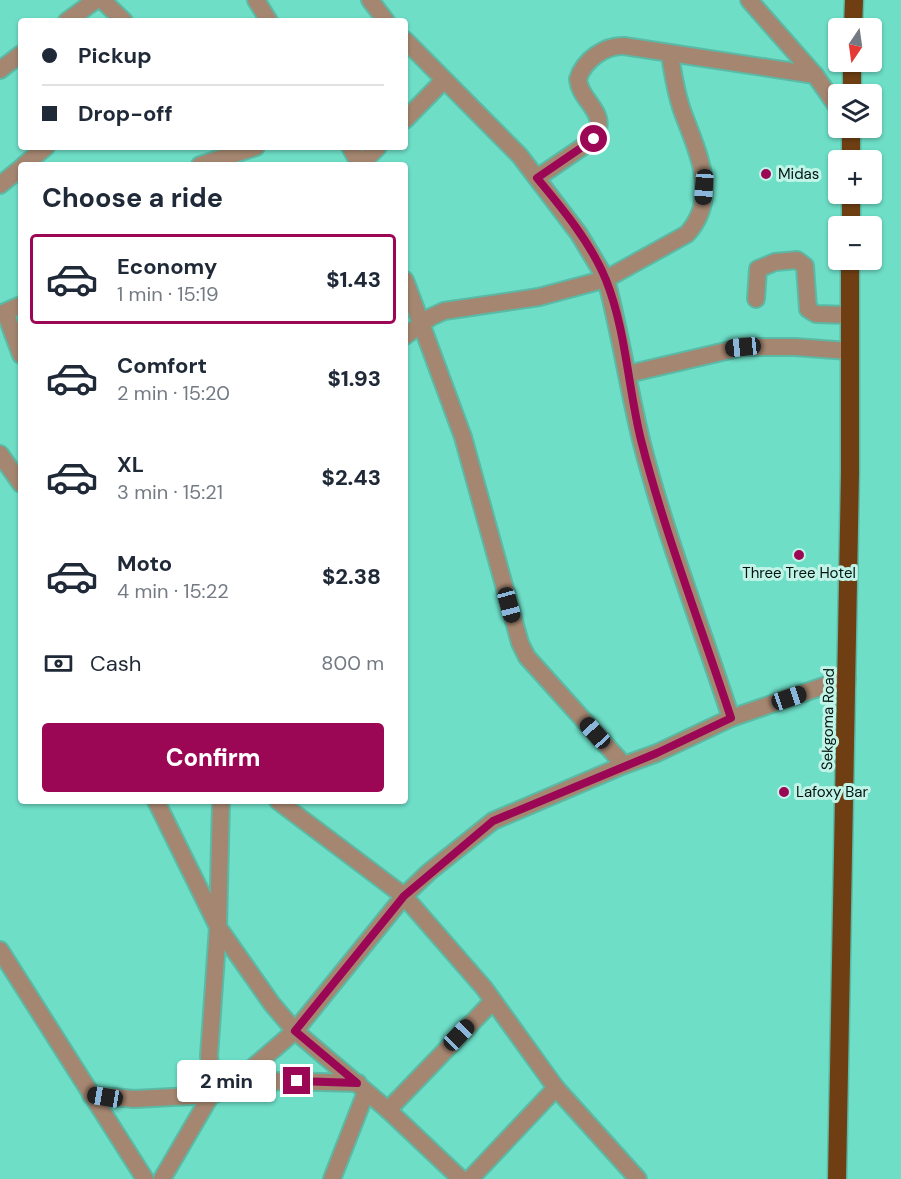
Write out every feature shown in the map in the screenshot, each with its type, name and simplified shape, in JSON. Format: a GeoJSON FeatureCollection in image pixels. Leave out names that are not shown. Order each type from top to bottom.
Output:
{"type":"FeatureCollection","features":[{"type":"Feature","properties":{"kind":"highway"},"geometry":{"type":"LineString","coordinates":[[853,18],[854,0]]}},
{"type":"Feature","properties":{"kind":"highway","name":"Sekgoma Road"},"geometry":{"type":"LineString","coordinates":[[837,1179],[847,678],[850,270]]}},
{"type":"Feature","properties":{"kind":"street"},"geometry":{"type":"LineString","coordinates":[[71,18],[96,0]]}},
{"type":"Feature","properties":{"kind":"street"},"geometry":{"type":"LineString","coordinates":[[102,0],[121,18]]}},
{"type":"Feature","properties":{"kind":"street"},"geometry":{"type":"LineString","coordinates":[[256,0],[268,18]]}},
{"type":"Feature","properties":{"kind":"street"},"geometry":{"type":"LineString","coordinates":[[370,0],[382,18]]}},
{"type":"Feature","properties":{"kind":"street"},"geometry":{"type":"LineString","coordinates":[[749,0],[815,75],[828,94]]}},
{"type":"Feature","properties":{"kind":"street"},"geometry":{"type":"LineString","coordinates":[[408,43],[492,126],[537,178],[579,234],[606,279],[641,440],[669,534],[731,718]]}},
{"type":"Feature","properties":{"kind":"street"},"geometry":{"type":"LineString","coordinates":[[537,178],[594,139],[598,131],[598,115],[578,82],[581,72],[600,52],[613,46],[815,75]]}},
{"type":"Feature","properties":{"kind":"street"},"geometry":{"type":"LineString","coordinates":[[408,334],[430,317],[444,311],[538,297],[606,279],[687,234],[697,223],[703,207],[704,187],[700,160],[675,89],[670,55]]}},
{"type":"Feature","properties":{"kind":"street"},"geometry":{"type":"LineString","coordinates":[[0,70],[18,56]]}},
{"type":"Feature","properties":{"kind":"street"},"geometry":{"type":"LineString","coordinates":[[408,117],[444,80]]}},
{"type":"Feature","properties":{"kind":"street"},"geometry":{"type":"LineString","coordinates":[[28,162],[42,150]]}},
{"type":"Feature","properties":{"kind":"street"},"geometry":{"type":"LineString","coordinates":[[209,162],[247,150]]}},
{"type":"Feature","properties":{"kind":"street"},"geometry":{"type":"LineString","coordinates":[[363,162],[375,150]]}},
{"type":"Feature","properties":{"kind":"street"},"geometry":{"type":"LineString","coordinates":[[0,185],[18,170]]}},
{"type":"Feature","properties":{"kind":"street"},"geometry":{"type":"LineString","coordinates":[[756,299],[758,269],[775,262],[796,260],[805,266],[808,309],[816,314],[849,315]]}},
{"type":"Feature","properties":{"kind":"street"},"geometry":{"type":"LineString","coordinates":[[408,288],[463,437],[514,626],[527,657],[624,765]]}},
{"type":"Feature","properties":{"kind":"street"},"geometry":{"type":"LineString","coordinates":[[18,306],[2,309],[18,348]]}},
{"type":"Feature","properties":{"kind":"street"},"geometry":{"type":"LineString","coordinates":[[628,374],[736,348],[795,347],[849,351]]}},
{"type":"Feature","properties":{"kind":"street"},"geometry":{"type":"LineString","coordinates":[[0,454],[18,480]]}},
{"type":"Feature","properties":{"kind":"street"},"geometry":{"type":"LineString","coordinates":[[162,1179],[213,1094],[237,1081],[295,1031],[404,896],[493,821],[657,753],[731,718],[847,678]]}},
{"type":"Feature","properties":{"kind":"street"},"geometry":{"type":"LineString","coordinates":[[157,804],[218,927],[295,1031],[388,1110],[461,1179]]}},
{"type":"Feature","properties":{"kind":"street"},"geometry":{"type":"LineString","coordinates":[[213,1094],[208,1056],[218,927],[221,804]]}},
{"type":"Feature","properties":{"kind":"street"},"geometry":{"type":"LineString","coordinates":[[282,804],[404,896],[493,1001],[556,1088],[638,1179]]}},
{"type":"Feature","properties":{"kind":"street"},"geometry":{"type":"LineString","coordinates":[[0,950],[145,1179]]}},
{"type":"Feature","properties":{"kind":"street"},"geometry":{"type":"LineString","coordinates":[[388,1110],[493,1001]]}},
{"type":"Feature","properties":{"kind":"street"},"geometry":{"type":"LineString","coordinates":[[91,1095],[119,1099],[213,1094],[244,1085],[280,1081],[362,1088]]}},
{"type":"Feature","properties":{"kind":"street"},"geometry":{"type":"LineString","coordinates":[[332,1179],[362,1088]]}},
{"type":"Feature","properties":{"kind":"street"},"geometry":{"type":"LineString","coordinates":[[470,1179],[556,1088]]}},
{"type":"Feature","properties":{"kind":"place","name":"Midas"},"geometry":{"type":"Point","coordinates":[766,174]}},
{"type":"Feature","properties":{"kind":"place","name":"Three Tree Hotel"},"geometry":{"type":"Point","coordinates":[799,555]}},
{"type":"Feature","properties":{"kind":"place","name":"Lafoxy Bar"},"geometry":{"type":"Point","coordinates":[784,792]}},
{"type":"Feature","properties":{"kind":"route"},"geometry":{"type":"LineString","coordinates":[[297,1081],[357,1083],[295,1031],[404,896],[469,838],[493,821],[519,809],[657,753],[731,718],[669,534],[641,440],[620,331],[606,279],[579,234],[537,178],[594,139]]}}]}
